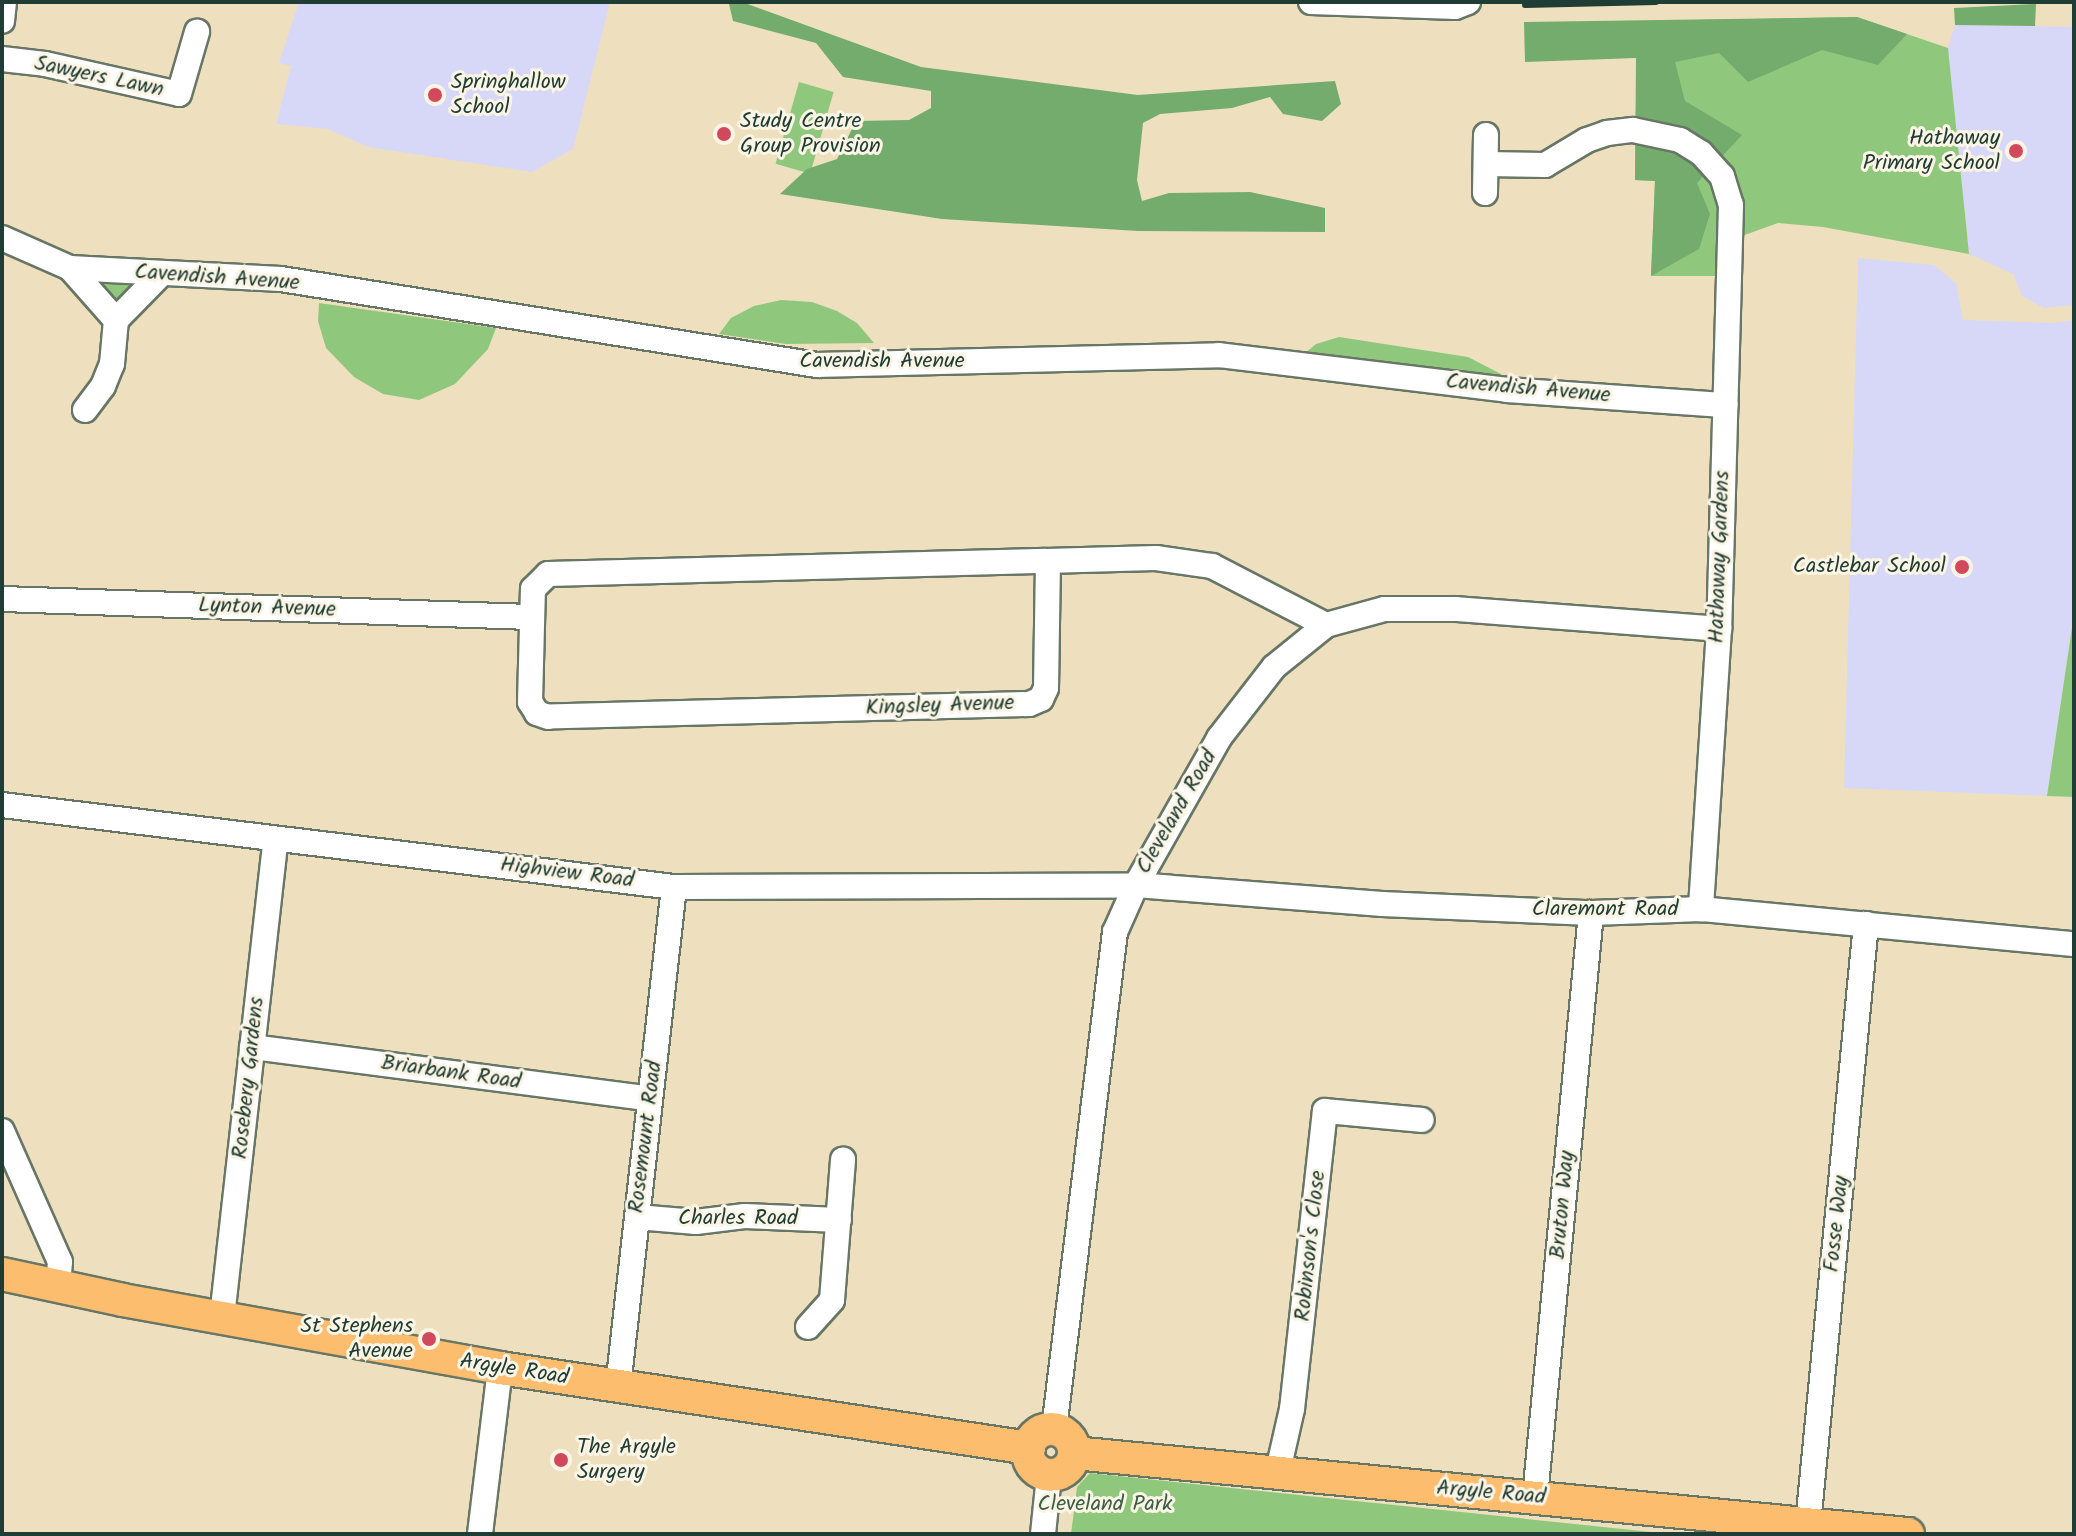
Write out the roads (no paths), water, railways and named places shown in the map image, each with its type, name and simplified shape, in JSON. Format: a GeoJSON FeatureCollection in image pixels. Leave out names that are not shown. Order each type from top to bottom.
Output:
{"type":"FeatureCollection","features":[{"type":"Feature","properties":{"kind":"main road","name":"Argyle Road"},"geometry":{"type":"LineString","coordinates":[[2,1274],[58,1287],[618,1387],[1277,1475],[1908,1534]]}},
{"type":"Feature","properties":{"kind":"main road"},"geometry":{"type":"LineString","coordinates":[[1049,1476],[1033,1467],[1052,1443]]}},
{"type":"Feature","properties":{"kind":"street"},"geometry":{"type":"LineString","coordinates":[[2,21],[4,2]]}},
{"type":"Feature","properties":{"kind":"street"},"geometry":{"type":"LineString","coordinates":[[1311,2],[1455,7],[1468,2]]}},
{"type":"Feature","properties":{"kind":"street","name":"Sawyers Lawn"},"geometry":{"type":"LineString","coordinates":[[2,59],[45,64],[179,94],[197,32]]}},
{"type":"Feature","properties":{"kind":"street","name":"Hathaway Gardens"},"geometry":{"type":"LineString","coordinates":[[1486,164],[1545,165],[1587,140],[1607,133],[1633,130],[1680,140],[1701,153],[1722,176],[1731,205],[1719,629],[1701,909]]}},
{"type":"Feature","properties":{"kind":"street"},"geometry":{"type":"LineString","coordinates":[[1485,193],[1486,135]]}},
{"type":"Feature","properties":{"kind":"street","name":"Cavendish Avenue"},"geometry":{"type":"LineString","coordinates":[[2,238],[70,268],[281,279],[817,365],[1219,355],[1508,390],[1725,405]]}},
{"type":"Feature","properties":{"kind":"street"},"geometry":{"type":"LineString","coordinates":[[70,268],[116,320]]}},
{"type":"Feature","properties":{"kind":"street"},"geometry":{"type":"LineString","coordinates":[[85,410],[103,386],[112,364],[116,320],[160,275]]}},
{"type":"Feature","properties":{"kind":"street"},"geometry":{"type":"LineString","coordinates":[[1048,561],[1156,558],[1212,566],[1326,625]]}},
{"type":"Feature","properties":{"kind":"street","name":"Kingsley Avenue"},"geometry":{"type":"LineString","coordinates":[[1048,561],[1046,688],[1041,699],[1029,704],[548,717],[537,713],[530,702],[533,589],[548,574],[1048,561]]}},
{"type":"Feature","properties":{"kind":"street","name":"Lynton Avenue"},"geometry":{"type":"LineString","coordinates":[[2,599],[532,617]]}},
{"type":"Feature","properties":{"kind":"street","name":"Cleveland Road"},"geometry":{"type":"LineString","coordinates":[[1052,1443],[1115,932],[1136,885],[1219,738],[1274,667],[1326,625],[1384,609],[1456,609],[1719,629]]}},
{"type":"Feature","properties":{"kind":"street","name":"Highview Road"},"geometry":{"type":"LineString","coordinates":[[2,805],[674,887],[1136,885]]}},
{"type":"Feature","properties":{"kind":"street","name":"Rosebery Gardens"},"geometry":{"type":"LineString","coordinates":[[222,1317],[276,839]]}},
{"type":"Feature","properties":{"kind":"street","name":"Claremont Road"},"geometry":{"type":"LineString","coordinates":[[1136,885],[1382,904],[1591,913],[1701,909],[2074,944]]}},
{"type":"Feature","properties":{"kind":"street","name":"Rosemount Road"},"geometry":{"type":"LineString","coordinates":[[618,1387],[674,887]]}},
{"type":"Feature","properties":{"kind":"street","name":"Bruton Way"},"geometry":{"type":"LineString","coordinates":[[1535,1497],[1591,913]]}},
{"type":"Feature","properties":{"kind":"street","name":"Fosse Way"},"geometry":{"type":"LineString","coordinates":[[1808,1524],[1866,924]]}},
{"type":"Feature","properties":{"kind":"street","name":"Briarbank Road"},"geometry":{"type":"LineString","coordinates":[[252,1047],[650,1099]]}},
{"type":"Feature","properties":{"kind":"street","name":"Robinson's Close"},"geometry":{"type":"LineString","coordinates":[[1277,1475],[1292,1409],[1325,1111],[1422,1120]]}},
{"type":"Feature","properties":{"kind":"street"},"geometry":{"type":"LineString","coordinates":[[2,1131],[60,1262],[58,1287]]}},
{"type":"Feature","properties":{"kind":"street"},"geometry":{"type":"LineString","coordinates":[[808,1327],[832,1300],[843,1159]]}},
{"type":"Feature","properties":{"kind":"street","name":"Charles Road"},"geometry":{"type":"LineString","coordinates":[[637,1217],[696,1222],[745,1216],[839,1220]]}},
{"type":"Feature","properties":{"kind":"street"},"geometry":{"type":"LineString","coordinates":[[480,1534],[500,1368]]}},
{"type":"Feature","properties":{"kind":"street"},"geometry":{"type":"LineString","coordinates":[[1043,1534],[1049,1476]]}},
{"type":"Feature","properties":{"kind":"railway"},"geometry":{"type":"LineString","coordinates":[[1525,5],[1656,2]]}},
{"type":"Feature","properties":{"kind":"place","name":"Springhallow School"},"geometry":{"type":"Point","coordinates":[435,95]}},
{"type":"Feature","properties":{"kind":"place","name":"Study Centre Group Provision"},"geometry":{"type":"Point","coordinates":[724,134]}},
{"type":"Feature","properties":{"kind":"place","name":"Hathaway Primary School"},"geometry":{"type":"Point","coordinates":[2016,151]}},
{"type":"Feature","properties":{"kind":"place","name":"Castlebar School"},"geometry":{"type":"Point","coordinates":[1962,567]}},
{"type":"Feature","properties":{"kind":"place","name":"St Stephens Avenue"},"geometry":{"type":"Point","coordinates":[429,1339]}},
{"type":"Feature","properties":{"kind":"place","name":"The Argyle Surgery"},"geometry":{"type":"Point","coordinates":[561,1460]}},
{"type":"Feature","properties":{"kind":"park label","name":"Cleveland Park"},"geometry":{"type":"Point","coordinates":[1105,1505]}}]}
